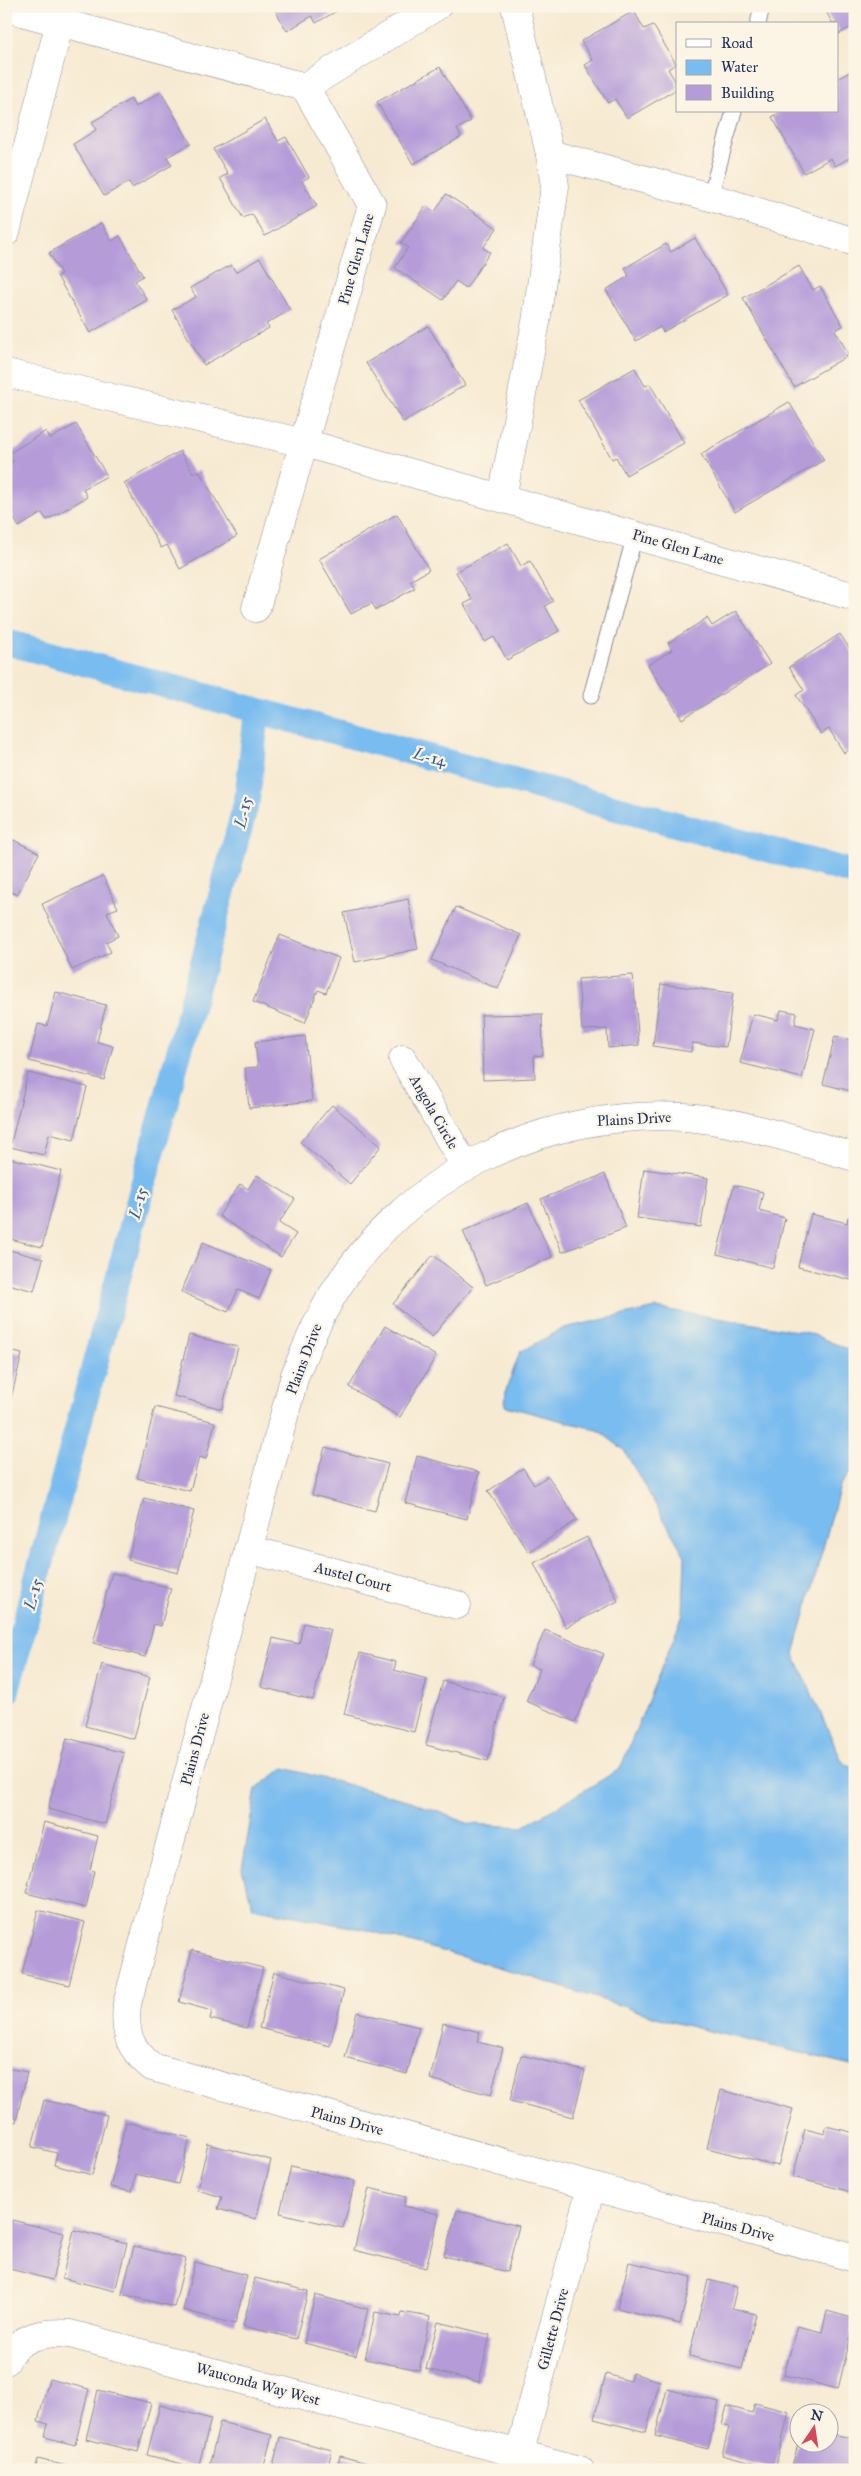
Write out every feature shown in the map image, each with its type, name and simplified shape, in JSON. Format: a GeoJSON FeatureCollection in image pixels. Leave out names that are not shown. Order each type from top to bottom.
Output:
{"type":"FeatureCollection","features":[{"type":"Feature","properties":{"kind":"street"},"geometry":{"type":"LineString","coordinates":[[6,8],[62,14],[306,87],[437,6]]}},
{"type":"Feature","properties":{"kind":"street"},"geometry":{"type":"LineString","coordinates":[[502,498],[536,322],[555,186],[550,154],[515,6]]}},
{"type":"Feature","properties":{"kind":"street"},"geometry":{"type":"LineString","coordinates":[[6,232],[62,14]]}},
{"type":"Feature","properties":{"kind":"street","name":"Pine Glen Lane"},"geometry":{"type":"LineString","coordinates":[[256,608],[372,205],[306,87]]}},
{"type":"Feature","properties":{"kind":"street"},"geometry":{"type":"LineString","coordinates":[[550,154],[710,197],[855,242]]}},
{"type":"Feature","properties":{"kind":"street","name":"Pine Glen Lane"},"geometry":{"type":"LineString","coordinates":[[6,373],[304,443],[855,596]]}},
{"type":"Feature","properties":{"kind":"street","name":"Angola Circle"},"geometry":{"type":"LineString","coordinates":[[403,1058],[465,1166]]}},
{"type":"Feature","properties":{"kind":"street","name":"Plains Drive"},"geometry":{"type":"LineString","coordinates":[[855,1156],[739,1126],[687,1117],[652,1116],[600,1119],[548,1130],[499,1149],[465,1166],[440,1181],[399,1214],[363,1252],[332,1295],[308,1342],[295,1375],[127,2004],[125,2022],[129,2040],[138,2056],[152,2067],[591,2188],[855,2258]]}},
{"type":"Feature","properties":{"kind":"street","name":"Austel Court"},"geometry":{"type":"LineString","coordinates":[[248,1549],[458,1605]]}},
{"type":"Feature","properties":{"kind":"street","name":"Gillette Drive"},"geometry":{"type":"LineString","coordinates":[[517,2462],[591,2188]]}},
{"type":"Feature","properties":{"kind":"street","name":"Wauconda Way West"},"geometry":{"type":"LineString","coordinates":[[6,2362],[19,2345],[34,2336],[52,2332],[70,2334],[517,2462],[580,2470]]}},
{"type":"Feature","properties":{"kind":"lane"},"geometry":{"type":"LineString","coordinates":[[758,22],[762,6]]}},
{"type":"Feature","properties":{"kind":"lane"},"geometry":{"type":"LineString","coordinates":[[710,197],[734,112]]}},
{"type":"Feature","properties":{"kind":"lane"},"geometry":{"type":"LineString","coordinates":[[591,696],[635,535]]}},
{"type":"Feature","properties":{"kind":"water"},"geometry":{"type":"Polygon","coordinates":[[[656,1308],[809,1333],[855,1352],[855,1467],[840,1486],[794,1654],[842,1761],[855,1770],[855,2066],[672,2022],[512,1971],[367,1930],[253,1908],[242,1869],[256,1789],[284,1768],[407,1800],[470,1824],[523,1827],[620,1769],[683,1615],[685,1556],[624,1450],[598,1430],[505,1406],[506,1390],[520,1352],[564,1328],[656,1308]]]}},
{"type":"Feature","properties":{"kind":"building"},"geometry":{"type":"Polygon","coordinates":[[[273,6],[345,6],[316,23],[312,16],[287,31],[273,6]]]}},
{"type":"Feature","properties":{"kind":"building"},"geometry":{"type":"Polygon","coordinates":[[[813,6],[823,6],[816,11],[813,6]]]}},
{"type":"Feature","properties":{"kind":"building"},"geometry":{"type":"Polygon","coordinates":[[[823,6],[855,6],[855,25],[839,34],[838,22],[832,22],[823,6]]]}},
{"type":"Feature","properties":{"kind":"building"},"geometry":{"type":"Polygon","coordinates":[[[634,11],[644,29],[653,25],[676,64],[668,69],[676,82],[676,90],[627,118],[615,99],[608,103],[585,65],[593,60],[581,41],[634,11]]]}},
{"type":"Feature","properties":{"kind":"building"},"geometry":{"type":"Polygon","coordinates":[[[440,67],[471,121],[457,129],[461,137],[413,164],[377,102],[440,67]]]}},
{"type":"Feature","properties":{"kind":"building"},"geometry":{"type":"Polygon","coordinates":[[[855,69],[855,155],[835,166],[831,158],[804,173],[772,117],[780,112],[838,112],[838,78],[855,69]]]}},
{"type":"Feature","properties":{"kind":"building"},"geometry":{"type":"Polygon","coordinates":[[[161,92],[191,144],[167,157],[172,165],[132,188],[129,182],[104,196],[73,144],[96,130],[92,122],[131,99],[135,107],[161,92]]]}},
{"type":"Feature","properties":{"kind":"building"},"geometry":{"type":"Polygon","coordinates":[[[265,119],[278,141],[286,137],[309,177],[302,181],[317,206],[265,236],[252,214],[243,218],[220,178],[228,174],[213,149],[265,119]]]}},
{"type":"Feature","properties":{"kind":"building"},"geometry":{"type":"Polygon","coordinates":[[[446,194],[497,228],[483,248],[490,252],[466,288],[456,281],[443,300],[395,268],[408,247],[401,243],[426,206],[435,212],[446,194]]]}},
{"type":"Feature","properties":{"kind":"building"},"geometry":{"type":"Polygon","coordinates":[[[101,223],[112,241],[120,236],[143,276],[135,281],[147,300],[90,333],[57,276],[61,274],[49,253],[101,223]]]}},
{"type":"Feature","properties":{"kind":"building"},"geometry":{"type":"Polygon","coordinates":[[[695,238],[728,295],[663,332],[660,327],[636,341],[606,290],[629,276],[625,268],[666,244],[671,252],[695,238]]]}},
{"type":"Feature","properties":{"kind":"building"},"geometry":{"type":"Polygon","coordinates":[[[260,258],[290,310],[266,324],[269,328],[204,365],[172,310],[196,297],[190,288],[231,265],[236,272],[260,258]]]}},
{"type":"Feature","properties":{"kind":"building"},"geometry":{"type":"Polygon","coordinates":[[[799,266],[813,290],[820,286],[843,326],[835,330],[849,355],[794,387],[743,298],[799,266]]]}},
{"type":"Feature","properties":{"kind":"building"},"geometry":{"type":"Polygon","coordinates":[[[428,326],[465,385],[403,422],[366,363],[428,326]]]}},
{"type":"Feature","properties":{"kind":"building"},"geometry":{"type":"Polygon","coordinates":[[[635,368],[645,386],[650,384],[684,443],[626,475],[616,457],[612,459],[578,400],[635,368]]]}},
{"type":"Feature","properties":{"kind":"building"},"geometry":{"type":"Polygon","coordinates":[[[789,402],[824,460],[735,512],[701,454],[789,402]]]}},
{"type":"Feature","properties":{"kind":"building"},"geometry":{"type":"Polygon","coordinates":[[[76,424],[107,476],[83,489],[87,497],[47,520],[42,513],[19,527],[6,505],[6,466],[13,462],[8,454],[46,431],[50,439],[76,424]]]}},
{"type":"Feature","properties":{"kind":"building"},"geometry":{"type":"Polygon","coordinates":[[[180,451],[193,473],[199,471],[237,536],[180,569],[167,545],[161,548],[124,483],[180,451]]]}},
{"type":"Feature","properties":{"kind":"building"},"geometry":{"type":"Polygon","coordinates":[[[397,514],[429,570],[410,581],[415,588],[376,610],[372,603],[351,614],[319,559],[397,514]]]}},
{"type":"Feature","properties":{"kind":"building"},"geometry":{"type":"Polygon","coordinates":[[[508,543],[521,566],[530,561],[553,601],[545,606],[559,631],[507,660],[494,637],[485,642],[464,604],[472,600],[456,572],[508,543]]]}},
{"type":"Feature","properties":{"kind":"building"},"geometry":{"type":"Polygon","coordinates":[[[736,611],[770,664],[682,719],[648,665],[672,650],[668,643],[707,618],[712,626],[736,611]]]}},
{"type":"Feature","properties":{"kind":"building"},"geometry":{"type":"Polygon","coordinates":[[[840,634],[855,657],[855,746],[844,753],[829,729],[821,734],[796,695],[804,690],[789,667],[840,634]]]}},
{"type":"Feature","properties":{"kind":"building"},"geometry":{"type":"Polygon","coordinates":[[[6,836],[39,853],[17,895],[6,889],[6,836]]]}},
{"type":"Feature","properties":{"kind":"building"},"geometry":{"type":"Polygon","coordinates":[[[103,876],[118,908],[107,912],[118,936],[106,942],[111,952],[72,970],[42,904],[103,876]]]}},
{"type":"Feature","properties":{"kind":"building"},"geometry":{"type":"Polygon","coordinates":[[[408,899],[418,949],[355,962],[344,913],[408,899]]]}},
{"type":"Feature","properties":{"kind":"building"},"geometry":{"type":"Polygon","coordinates":[[[456,907],[521,935],[498,989],[432,960],[456,907]]]}},
{"type":"Feature","properties":{"kind":"building"},"geometry":{"type":"Polygon","coordinates":[[[280,935],[339,958],[326,993],[318,990],[305,1023],[253,1002],[280,935]]]}},
{"type":"Feature","properties":{"kind":"building"},"geometry":{"type":"Polygon","coordinates":[[[633,975],[639,1045],[608,1048],[607,1029],[582,1030],[578,979],[633,975]]]}},
{"type":"Feature","properties":{"kind":"building"},"geometry":{"type":"Polygon","coordinates":[[[661,984],[733,993],[726,1047],[692,1043],[691,1052],[653,1046],[661,984]]]}},
{"type":"Feature","properties":{"kind":"building"},"geometry":{"type":"Polygon","coordinates":[[[56,992],[106,1005],[97,1042],[113,1046],[104,1080],[29,1061],[38,1024],[47,1026],[56,992]]]}},
{"type":"Feature","properties":{"kind":"building"},"geometry":{"type":"Polygon","coordinates":[[[781,1010],[797,1013],[795,1024],[815,1029],[802,1078],[740,1063],[753,1014],[778,1020],[781,1010]]]}},
{"type":"Feature","properties":{"kind":"building"},"geometry":{"type":"Polygon","coordinates":[[[542,1014],[543,1055],[534,1056],[535,1078],[483,1080],[481,1015],[542,1014]]]}},
{"type":"Feature","properties":{"kind":"building"},"geometry":{"type":"Polygon","coordinates":[[[305,1036],[312,1101],[249,1108],[245,1068],[258,1067],[255,1042],[305,1036]]]}},
{"type":"Feature","properties":{"kind":"building"},"geometry":{"type":"Polygon","coordinates":[[[835,1036],[855,1041],[855,1092],[823,1084],[835,1036]]]}},
{"type":"Feature","properties":{"kind":"building"},"geometry":{"type":"Polygon","coordinates":[[[28,1073],[87,1087],[74,1140],[49,1134],[44,1155],[10,1147],[28,1073]]]}},
{"type":"Feature","properties":{"kind":"building"},"geometry":{"type":"Polygon","coordinates":[[[332,1105],[381,1146],[350,1184],[300,1142],[332,1105]]]}},
{"type":"Feature","properties":{"kind":"building"},"geometry":{"type":"Polygon","coordinates":[[[6,1157],[61,1171],[42,1247],[6,1238],[6,1157]]]}},
{"type":"Feature","properties":{"kind":"building"},"geometry":{"type":"Polygon","coordinates":[[[644,1169],[708,1178],[701,1227],[637,1218],[644,1169]]]}},
{"type":"Feature","properties":{"kind":"building"},"geometry":{"type":"Polygon","coordinates":[[[605,1174],[626,1228],[562,1252],[541,1199],[605,1174]]]}},
{"type":"Feature","properties":{"kind":"building"},"geometry":{"type":"Polygon","coordinates":[[[257,1175],[295,1199],[279,1223],[296,1234],[281,1257],[219,1216],[240,1184],[248,1189],[257,1175]]]}},
{"type":"Feature","properties":{"kind":"building"},"geometry":{"type":"Polygon","coordinates":[[[734,1185],[763,1192],[759,1211],[785,1218],[773,1268],[717,1254],[734,1185]]]}},
{"type":"Feature","properties":{"kind":"building"},"geometry":{"type":"Polygon","coordinates":[[[528,1203],[552,1257],[486,1285],[463,1231],[528,1203]]]}},
{"type":"Feature","properties":{"kind":"building"},"geometry":{"type":"Polygon","coordinates":[[[811,1214],[847,1223],[848,1217],[855,1218],[855,1281],[798,1267],[811,1214]]]}},
{"type":"Feature","properties":{"kind":"building"},"geometry":{"type":"Polygon","coordinates":[[[203,1242],[271,1270],[259,1299],[238,1290],[228,1312],[181,1292],[203,1242]]]}},
{"type":"Feature","properties":{"kind":"building"},"geometry":{"type":"Polygon","coordinates":[[[6,1249],[43,1259],[34,1291],[8,1284],[6,1287],[6,1249]]]}},
{"type":"Feature","properties":{"kind":"building"},"geometry":{"type":"Polygon","coordinates":[[[433,1255],[473,1287],[432,1337],[393,1304],[433,1255]]]}},
{"type":"Feature","properties":{"kind":"building"},"geometry":{"type":"Polygon","coordinates":[[[385,1326],[436,1356],[400,1417],[349,1387],[385,1326]]]}},
{"type":"Feature","properties":{"kind":"building"},"geometry":{"type":"Polygon","coordinates":[[[189,1335],[238,1347],[222,1409],[174,1396],[189,1335]]]}},
{"type":"Feature","properties":{"kind":"building"},"geometry":{"type":"Polygon","coordinates":[[[6,1350],[22,1354],[7,1414],[6,1414],[6,1350]]]}},
{"type":"Feature","properties":{"kind":"building"},"geometry":{"type":"Polygon","coordinates":[[[155,1407],[215,1422],[206,1459],[199,1457],[190,1491],[137,1478],[155,1407]]]}},
{"type":"Feature","properties":{"kind":"building"},"geometry":{"type":"Polygon","coordinates":[[[325,1447],[388,1464],[375,1511],[312,1495],[325,1447]]]}},
{"type":"Feature","properties":{"kind":"building"},"geometry":{"type":"Polygon","coordinates":[[[417,1456],[479,1472],[467,1519],[405,1503],[417,1456]]]}},
{"type":"Feature","properties":{"kind":"building"},"geometry":{"type":"Polygon","coordinates":[[[523,1468],[534,1485],[548,1476],[577,1520],[529,1552],[488,1491],[523,1468]]]}},
{"type":"Feature","properties":{"kind":"building"},"geometry":{"type":"Polygon","coordinates":[[[144,1498],[194,1511],[178,1573],[128,1560],[144,1498]]]}},
{"type":"Feature","properties":{"kind":"building"},"geometry":{"type":"Polygon","coordinates":[[[587,1537],[618,1601],[566,1627],[534,1563],[587,1537]]]}},
{"type":"Feature","properties":{"kind":"building"},"geometry":{"type":"Polygon","coordinates":[[[112,1573],[171,1588],[161,1626],[154,1624],[145,1657],[93,1643],[112,1573]]]}},
{"type":"Feature","properties":{"kind":"building"},"geometry":{"type":"Polygon","coordinates":[[[304,1623],[331,1630],[313,1700],[261,1687],[273,1638],[299,1644],[304,1623]]]}},
{"type":"Feature","properties":{"kind":"building"},"geometry":{"type":"Polygon","coordinates":[[[545,1630],[604,1654],[575,1722],[526,1701],[540,1669],[530,1665],[545,1630]]]}},
{"type":"Feature","properties":{"kind":"building"},"geometry":{"type":"Polygon","coordinates":[[[360,1653],[396,1662],[394,1670],[427,1679],[414,1732],[344,1714],[360,1653]]]}},
{"type":"Feature","properties":{"kind":"building"},"geometry":{"type":"Polygon","coordinates":[[[102,1664],[150,1677],[134,1739],[85,1726],[102,1664]]]}},
{"type":"Feature","properties":{"kind":"building"},"geometry":{"type":"Polygon","coordinates":[[[443,1681],[504,1697],[488,1761],[426,1745],[443,1681]]]}},
{"type":"Feature","properties":{"kind":"building"},"geometry":{"type":"Polygon","coordinates":[[[67,1738],[124,1753],[105,1824],[48,1809],[67,1738]]]}},
{"type":"Feature","properties":{"kind":"building"},"geometry":{"type":"Polygon","coordinates":[[[44,1822],[98,1836],[90,1870],[94,1871],[86,1908],[26,1893],[44,1822]]]}},
{"type":"Feature","properties":{"kind":"building"},"geometry":{"type":"Polygon","coordinates":[[[38,1910],[85,1922],[69,1985],[22,1974],[38,1910]]]}},
{"type":"Feature","properties":{"kind":"building"},"geometry":{"type":"Polygon","coordinates":[[[192,1950],[263,1968],[247,2028],[210,2019],[212,2011],[179,2002],[192,1950]]]}},
{"type":"Feature","properties":{"kind":"building"},"geometry":{"type":"Polygon","coordinates":[[[274,1972],[344,1990],[330,2046],[259,2028],[274,1972]]]}},
{"type":"Feature","properties":{"kind":"building"},"geometry":{"type":"Polygon","coordinates":[[[357,2012],[419,2027],[407,2074],[345,2058],[357,2012]]]}},
{"type":"Feature","properties":{"kind":"building"},"geometry":{"type":"Polygon","coordinates":[[[443,2023],[480,2032],[477,2042],[503,2048],[491,2095],[430,2079],[443,2023]]]}},
{"type":"Feature","properties":{"kind":"building"},"geometry":{"type":"Polygon","coordinates":[[[521,2055],[585,2071],[573,2117],[510,2101],[521,2055]]]}},
{"type":"Feature","properties":{"kind":"building"},"geometry":{"type":"Polygon","coordinates":[[[6,2068],[27,2072],[16,2122],[6,2120],[6,2068]]]}},
{"type":"Feature","properties":{"kind":"building"},"geometry":{"type":"Polygon","coordinates":[[[721,2090],[793,2109],[778,2166],[707,2148],[721,2090]]]}},
{"type":"Feature","properties":{"kind":"building"},"geometry":{"type":"Polygon","coordinates":[[[44,2100],[107,2115],[92,2175],[54,2165],[57,2153],[32,2147],[44,2100]]]}},
{"type":"Feature","properties":{"kind":"building"},"geometry":{"type":"Polygon","coordinates":[[[126,2122],[190,2138],[178,2184],[136,2174],[132,2192],[110,2187],[126,2122]]]}},
{"type":"Feature","properties":{"kind":"building"},"geometry":{"type":"Polygon","coordinates":[[[826,2126],[855,2133],[855,2193],[793,2177],[805,2129],[825,2134],[826,2126]]]}},
{"type":"Feature","properties":{"kind":"building"},"geometry":{"type":"Polygon","coordinates":[[[208,2144],[271,2160],[256,2219],[218,2209],[222,2197],[197,2190],[208,2144]]]}},
{"type":"Feature","properties":{"kind":"building"},"geometry":{"type":"Polygon","coordinates":[[[291,2166],[355,2181],[343,2228],[280,2213],[291,2166]]]}},
{"type":"Feature","properties":{"kind":"building"},"geometry":{"type":"Polygon","coordinates":[[[369,2188],[406,2197],[404,2206],[439,2214],[426,2268],[354,2250],[369,2188]]]}},
{"type":"Feature","properties":{"kind":"building"},"geometry":{"type":"Polygon","coordinates":[[[457,2210],[519,2226],[507,2272],[444,2256],[457,2210]]]}},
{"type":"Feature","properties":{"kind":"building"},"geometry":{"type":"Polygon","coordinates":[[[12,2220],[64,2233],[52,2280],[6,2268],[6,2242],[12,2220]]]}},
{"type":"Feature","properties":{"kind":"building"},"geometry":{"type":"Polygon","coordinates":[[[74,2230],[127,2243],[115,2291],[62,2278],[74,2230]]]}},
{"type":"Feature","properties":{"kind":"building"},"geometry":{"type":"Polygon","coordinates":[[[134,2246],[186,2259],[174,2307],[122,2294],[134,2246]]]}},
{"type":"Feature","properties":{"kind":"building"},"geometry":{"type":"Polygon","coordinates":[[[195,2262],[247,2275],[235,2324],[183,2310],[195,2262]]]}},
{"type":"Feature","properties":{"kind":"building"},"geometry":{"type":"Polygon","coordinates":[[[629,2262],[692,2277],[680,2324],[617,2308],[629,2262]]]}},
{"type":"Feature","properties":{"kind":"building"},"geometry":{"type":"Polygon","coordinates":[[[255,2278],[308,2291],[296,2339],[243,2326],[255,2278]]]}},
{"type":"Feature","properties":{"kind":"building"},"geometry":{"type":"Polygon","coordinates":[[[708,2280],[737,2287],[732,2308],[756,2314],[742,2369],[689,2356],[708,2280]]]}},
{"type":"Feature","properties":{"kind":"building"},"geometry":{"type":"Polygon","coordinates":[[[315,2295],[368,2309],[356,2356],[304,2343],[315,2295]]]}},
{"type":"Feature","properties":{"kind":"building"},"geometry":{"type":"Polygon","coordinates":[[[827,2311],[855,2319],[838,2389],[784,2375],[797,2326],[822,2332],[827,2311]]]}},
{"type":"Feature","properties":{"kind":"building"},"geometry":{"type":"Polygon","coordinates":[[[375,2312],[401,2317],[402,2312],[430,2317],[419,2370],[365,2359],[375,2312]]]}},
{"type":"Feature","properties":{"kind":"building"},"geometry":{"type":"Polygon","coordinates":[[[438,2322],[490,2335],[479,2382],[426,2369],[438,2322]]]}},
{"type":"Feature","properties":{"kind":"building"},"geometry":{"type":"Polygon","coordinates":[[[632,2373],[660,2381],[646,2432],[594,2419],[606,2374],[630,2381],[632,2373]]]}},
{"type":"Feature","properties":{"kind":"building"},"geometry":{"type":"Polygon","coordinates":[[[49,2379],[89,2389],[75,2445],[45,2437],[48,2424],[38,2421],[49,2379]]]}},
{"type":"Feature","properties":{"kind":"building"},"geometry":{"type":"Polygon","coordinates":[[[667,2389],[719,2402],[708,2449],[655,2436],[667,2389]]]}},
{"type":"Feature","properties":{"kind":"building"},"geometry":{"type":"Polygon","coordinates":[[[98,2390],[151,2403],[138,2452],[86,2439],[98,2390]]]}},
{"type":"Feature","properties":{"kind":"building"},"geometry":{"type":"Polygon","coordinates":[[[755,2403],[788,2412],[775,2469],[722,2455],[729,2427],[722,2425],[727,2406],[752,2413],[755,2403]]]}},
{"type":"Feature","properties":{"kind":"building"},"geometry":{"type":"Polygon","coordinates":[[[160,2405],[211,2419],[198,2468],[147,2455],[160,2405]]]}},
{"type":"Feature","properties":{"kind":"building"},"geometry":{"type":"Polygon","coordinates":[[[220,2422],[272,2435],[263,2470],[208,2470],[220,2422]]]}},
{"type":"Feature","properties":{"kind":"building"},"geometry":{"type":"Polygon","coordinates":[[[838,2435],[855,2439],[848,2470],[791,2470],[795,2454],[838,2454],[838,2435]]]}},
{"type":"Feature","properties":{"kind":"building"},"geometry":{"type":"Polygon","coordinates":[[[280,2437],[332,2450],[327,2470],[272,2470],[280,2437]]]}},
{"type":"Feature","properties":{"kind":"building"},"geometry":{"type":"Polygon","coordinates":[[[340,2456],[391,2469],[391,2470],[337,2470],[340,2456]]]}},
{"type":"Feature","properties":{"kind":"building"},"geometry":{"type":"Polygon","coordinates":[[[38,2459],[70,2467],[69,2470],[35,2470],[38,2459]]]}},
{"type":"Feature","properties":{"kind":"waterway","name":"L-14"},"geometry":{"type":"LineString","coordinates":[[6,642],[855,873]]}},
{"type":"Feature","properties":{"kind":"waterway","name":"L-15"},"geometry":{"type":"LineString","coordinates":[[6,1693],[247,800],[257,711]]}}]}
